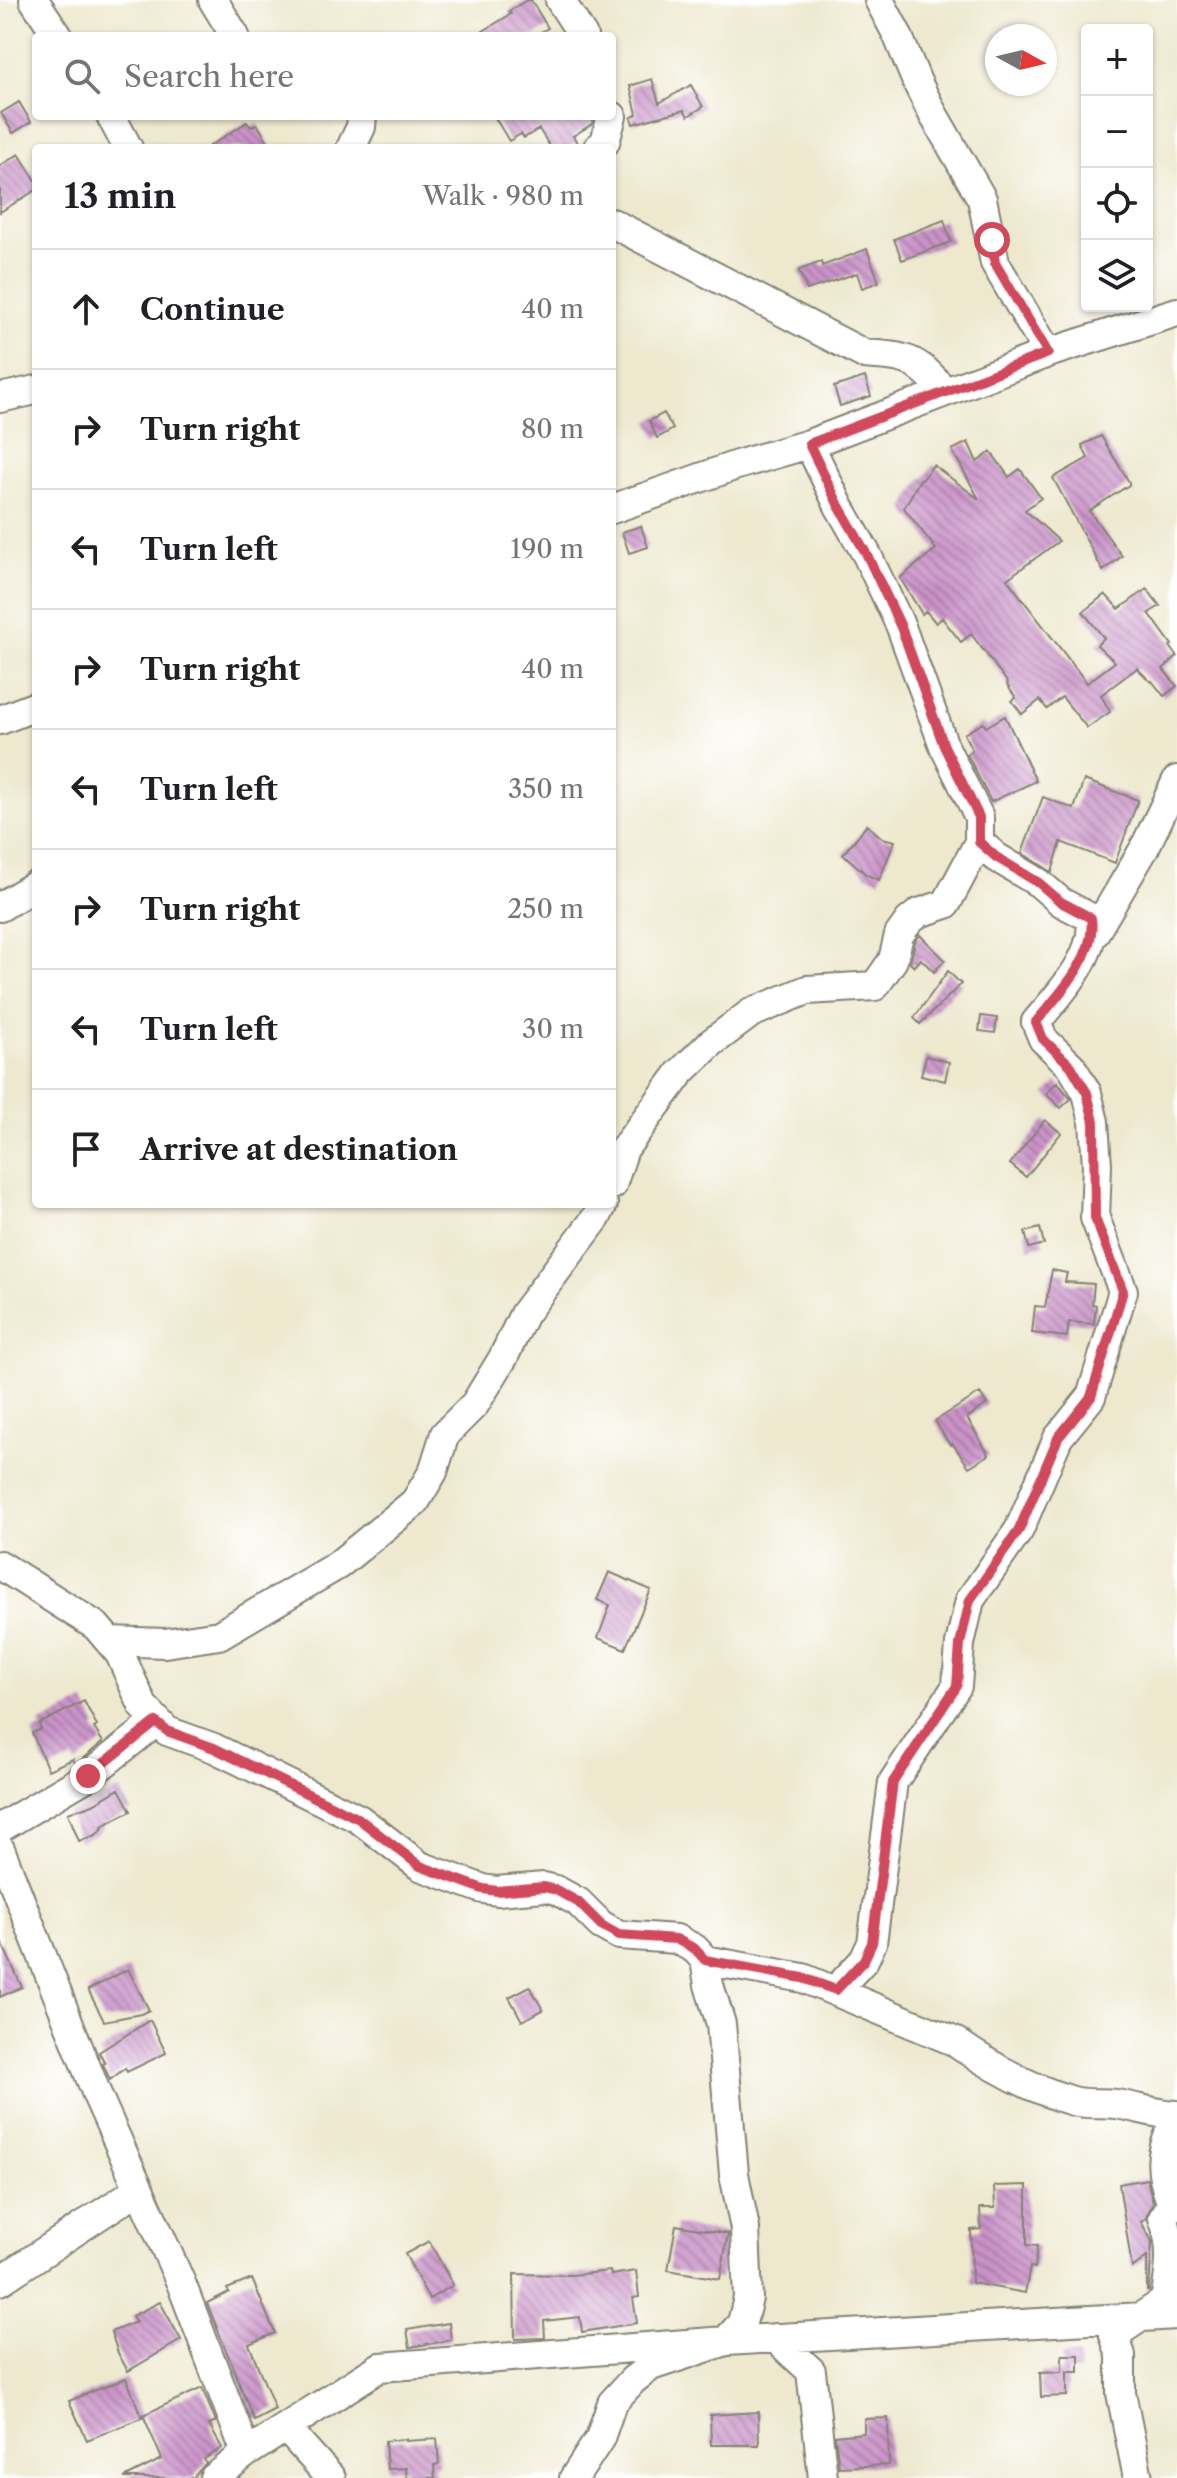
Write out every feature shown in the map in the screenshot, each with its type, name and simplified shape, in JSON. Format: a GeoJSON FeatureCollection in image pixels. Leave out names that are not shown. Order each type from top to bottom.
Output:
{"type":"FeatureCollection","features":[{"type":"Feature","properties":{"kind":"street"},"geometry":{"type":"LineString","coordinates":[[34,0],[55,32]]}},
{"type":"Feature","properties":{"kind":"street"},"geometry":{"type":"LineString","coordinates":[[213,0],[233,32]]}},
{"type":"Feature","properties":{"kind":"street"},"geometry":{"type":"LineString","coordinates":[[560,0],[580,32]]}},
{"type":"Feature","properties":{"kind":"street"},"geometry":{"type":"LineString","coordinates":[[879,0],[933,114],[982,199],[995,263],[1048,353]]}},
{"type":"Feature","properties":{"kind":"street"},"geometry":{"type":"LineString","coordinates":[[113,120],[126,144]]}},
{"type":"Feature","properties":{"kind":"street"},"geometry":{"type":"LineString","coordinates":[[353,144],[362,120]]}},
{"type":"Feature","properties":{"kind":"street"},"geometry":{"type":"LineString","coordinates":[[603,144],[611,120]]}},
{"type":"Feature","properties":{"kind":"street"},"geometry":{"type":"LineString","coordinates":[[616,225],[864,354],[903,357],[926,369],[945,392]]}},
{"type":"Feature","properties":{"kind":"street"},"geometry":{"type":"LineString","coordinates":[[616,508],[737,465],[809,444],[1048,353],[1177,314]]}},
{"type":"Feature","properties":{"kind":"street"},"geometry":{"type":"LineString","coordinates":[[0,398],[32,391]]}},
{"type":"Feature","properties":{"kind":"street"},"geometry":{"type":"LineString","coordinates":[[616,1173],[624,1149],[680,1073],[711,1043],[751,1013],[807,990],[875,986],[893,960],[899,935],[904,928],[919,913],[946,904],[979,842],[979,817],[944,746],[901,627],[809,444]]}},
{"type":"Feature","properties":{"kind":"street"},"geometry":{"type":"LineString","coordinates":[[0,720],[32,708]]}},
{"type":"Feature","properties":{"kind":"street"},"geometry":{"type":"LineString","coordinates":[[836,1990],[864,1960],[872,1943],[893,1782],[957,1686],[960,1644],[970,1600],[1019,1530],[1058,1438],[1091,1397],[1123,1291],[1095,1218],[1094,1122],[1087,1093],[1071,1066],[1043,1039],[1036,1022],[1069,980],[1144,849],[1177,780]]}},
{"type":"Feature","properties":{"kind":"street"},"geometry":{"type":"LineString","coordinates":[[979,842],[1061,902],[1091,918],[1094,934]]}},
{"type":"Feature","properties":{"kind":"street"},"geometry":{"type":"LineString","coordinates":[[0,907],[32,887]]}},
{"type":"Feature","properties":{"kind":"street"},"geometry":{"type":"LineString","coordinates":[[109,1641],[165,1643],[219,1635],[338,1565],[415,1502],[433,1472],[445,1434],[475,1404],[503,1358],[524,1314],[601,1208]]}},
{"type":"Feature","properties":{"kind":"street"},"geometry":{"type":"LineString","coordinates":[[0,1565],[96,1626],[120,1654],[143,1706],[167,1731],[214,1748],[359,1819],[420,1866],[483,1889],[497,1891],[544,1887],[556,1890],[578,1902],[601,1925],[619,1935],[676,1939],[695,1949],[705,1960],[721,2024],[734,2174],[745,2229],[748,2298],[742,2323],[726,2341],[651,2366],[633,2380],[612,2403],[600,2438],[574,2478]]}},
{"type":"Feature","properties":{"kind":"street"},"geometry":{"type":"LineString","coordinates":[[0,1828],[88,1776],[156,1722]]}},
{"type":"Feature","properties":{"kind":"street"},"geometry":{"type":"LineString","coordinates":[[0,1849],[98,2097],[181,2283],[246,2453]]}},
{"type":"Feature","properties":{"kind":"street"},"geometry":{"type":"LineString","coordinates":[[705,1960],[803,1978],[836,1990],[896,2019],[956,2042],[1024,2081],[1072,2101],[1090,2105],[1115,2104],[1177,2115],[1161,2155],[1163,2180],[1172,2205],[1163,2218],[1170,2236],[1171,2268],[1165,2301],[1114,2335],[1121,2355],[1121,2393],[1138,2478]]}},
{"type":"Feature","properties":{"kind":"street"},"geometry":{"type":"LineString","coordinates":[[0,2281],[139,2189]]}},
{"type":"Feature","properties":{"kind":"street"},"geometry":{"type":"LineString","coordinates":[[214,2478],[246,2453],[380,2367],[726,2341],[1177,2315]]}},
{"type":"Feature","properties":{"kind":"street"},"geometry":{"type":"LineString","coordinates":[[775,2338],[811,2371],[823,2478]]}},
{"type":"Feature","properties":{"kind":"street"},"geometry":{"type":"LineString","coordinates":[[286,2428],[331,2478]]}},
{"type":"Feature","properties":{"kind":"building"},"geometry":{"type":"Polygon","coordinates":[[[531,0],[548,28],[541,32],[482,32],[511,14],[509,11],[531,0]]]}},
{"type":"Feature","properties":{"kind":"building"},"geometry":{"type":"Polygon","coordinates":[[[652,79],[659,103],[691,85],[703,107],[688,116],[684,110],[633,124],[631,118],[637,114],[630,86],[652,79]]]}},
{"type":"Feature","properties":{"kind":"building"},"geometry":{"type":"Polygon","coordinates":[[[19,102],[31,122],[13,133],[1,113],[19,102]]]}},
{"type":"Feature","properties":{"kind":"building"},"geometry":{"type":"Polygon","coordinates":[[[496,120],[593,120],[592,124],[573,136],[577,142],[574,144],[548,144],[539,129],[524,138],[521,134],[509,141],[496,120]]]}},
{"type":"Feature","properties":{"kind":"building"},"geometry":{"type":"Polygon","coordinates":[[[247,122],[251,127],[257,124],[270,144],[213,144],[247,122]]]}},
{"type":"Feature","properties":{"kind":"building"},"geometry":{"type":"Polygon","coordinates":[[[19,154],[32,175],[32,192],[0,212],[0,166],[19,154]]]}},
{"type":"Feature","properties":{"kind":"building"},"geometry":{"type":"Polygon","coordinates":[[[944,220],[951,242],[902,260],[894,239],[944,220]]]}},
{"type":"Feature","properties":{"kind":"building"},"geometry":{"type":"Polygon","coordinates":[[[867,249],[879,282],[862,288],[857,273],[807,290],[799,270],[821,262],[822,266],[867,249]]]}},
{"type":"Feature","properties":{"kind":"building"},"geometry":{"type":"Polygon","coordinates":[[[865,377],[871,396],[840,406],[834,387],[865,377]]]}},
{"type":"Feature","properties":{"kind":"building"},"geometry":{"type":"Polygon","coordinates":[[[664,413],[673,429],[657,438],[649,421],[664,413]]]}},
{"type":"Feature","properties":{"kind":"building"},"geometry":{"type":"Polygon","coordinates":[[[1101,436],[1129,482],[1129,485],[1089,511],[1122,556],[1103,571],[1053,478],[1088,458],[1082,445],[1101,436]]]}},
{"type":"Feature","properties":{"kind":"building"},"geometry":{"type":"Polygon","coordinates":[[[968,442],[977,462],[991,452],[1009,477],[1020,469],[1041,498],[1025,510],[1059,541],[1007,579],[1087,683],[1115,662],[1097,645],[1104,638],[1083,612],[1105,594],[1119,609],[1147,589],[1160,606],[1149,613],[1177,656],[1163,669],[1177,686],[1164,696],[1137,668],[1101,695],[1110,712],[1087,728],[1062,697],[1047,709],[1040,700],[1022,714],[1012,701],[1016,698],[1008,683],[971,634],[961,642],[942,618],[936,623],[926,611],[922,614],[900,578],[936,549],[904,508],[921,478],[933,465],[979,499],[952,450],[968,442]]]}},
{"type":"Feature","properties":{"kind":"building"},"geometry":{"type":"Polygon","coordinates":[[[641,526],[648,547],[629,553],[622,532],[641,526]]]}},
{"type":"Feature","properties":{"kind":"building"},"geometry":{"type":"Polygon","coordinates":[[[1005,716],[1036,781],[991,802],[967,754],[972,750],[964,734],[983,723],[986,727],[1005,716]]]}},
{"type":"Feature","properties":{"kind":"building"},"geometry":{"type":"Polygon","coordinates":[[[1084,780],[1138,800],[1115,863],[1061,842],[1052,872],[1022,853],[1043,797],[1074,809],[1084,780]]]}},
{"type":"Feature","properties":{"kind":"building"},"geometry":{"type":"Polygon","coordinates":[[[867,825],[882,838],[895,841],[879,880],[867,875],[843,854],[867,825]]]}},
{"type":"Feature","properties":{"kind":"building"},"geometry":{"type":"Polygon","coordinates":[[[920,935],[945,960],[934,972],[921,959],[914,967],[910,963],[920,935]]]}},
{"type":"Feature","properties":{"kind":"building"},"geometry":{"type":"Polygon","coordinates":[[[948,971],[961,984],[920,1024],[914,1018],[948,971]]]}},
{"type":"Feature","properties":{"kind":"building"},"geometry":{"type":"Polygon","coordinates":[[[981,1016],[997,1018],[995,1033],[979,1031],[981,1016]]]}},
{"type":"Feature","properties":{"kind":"building"},"geometry":{"type":"Polygon","coordinates":[[[926,1056],[949,1062],[945,1081],[921,1075],[926,1056]]]}},
{"type":"Feature","properties":{"kind":"building"},"geometry":{"type":"Polygon","coordinates":[[[1057,1082],[1071,1099],[1061,1108],[1046,1094],[1057,1082]]]}},
{"type":"Feature","properties":{"kind":"building"},"geometry":{"type":"Polygon","coordinates":[[[1045,1120],[1061,1133],[1026,1177],[1010,1164],[1045,1120]]]}},
{"type":"Feature","properties":{"kind":"building"},"geometry":{"type":"Polygon","coordinates":[[[1040,1228],[1044,1244],[1029,1248],[1025,1232],[1040,1228]]]}},
{"type":"Feature","properties":{"kind":"building"},"geometry":{"type":"Polygon","coordinates":[[[1052,1270],[1067,1273],[1065,1282],[1094,1284],[1094,1324],[1069,1322],[1067,1337],[1032,1333],[1035,1306],[1045,1307],[1052,1270]]]}},
{"type":"Feature","properties":{"kind":"building"},"geometry":{"type":"Polygon","coordinates":[[[980,1393],[987,1404],[967,1418],[989,1455],[969,1467],[935,1421],[980,1393]]]}},
{"type":"Feature","properties":{"kind":"building"},"geometry":{"type":"Polygon","coordinates":[[[609,1572],[651,1590],[625,1649],[598,1638],[610,1605],[597,1600],[609,1572]]]}},
{"type":"Feature","properties":{"kind":"building"},"geometry":{"type":"Polygon","coordinates":[[[84,1701],[103,1742],[76,1764],[73,1759],[48,1770],[32,1733],[41,1729],[39,1724],[84,1701]]]}},
{"type":"Feature","properties":{"kind":"building"},"geometry":{"type":"Polygon","coordinates":[[[119,1789],[131,1811],[102,1826],[96,1835],[79,1841],[68,1813],[93,1804],[119,1789]]]}},
{"type":"Feature","properties":{"kind":"building"},"geometry":{"type":"Polygon","coordinates":[[[0,1939],[22,1987],[0,1997],[0,1939]]]}},
{"type":"Feature","properties":{"kind":"building"},"geometry":{"type":"Polygon","coordinates":[[[128,1969],[149,2010],[104,2021],[88,1990],[128,1969]]]}},
{"type":"Feature","properties":{"kind":"building"},"geometry":{"type":"Polygon","coordinates":[[[530,1986],[543,2010],[522,2021],[509,1997],[530,1986]]]}},
{"type":"Feature","properties":{"kind":"building"},"geometry":{"type":"Polygon","coordinates":[[[150,2020],[166,2053],[127,2072],[125,2068],[110,2080],[99,2052],[150,2020]]]}},
{"type":"Feature","properties":{"kind":"building"},"geometry":{"type":"Polygon","coordinates":[[[1147,2179],[1153,2202],[1141,2222],[1152,2241],[1149,2291],[1147,2257],[1132,2268],[1119,2184],[1147,2179]]]}},
{"type":"Feature","properties":{"kind":"building"},"geometry":{"type":"Polygon","coordinates":[[[1027,2185],[1027,2245],[1037,2246],[1035,2268],[1030,2267],[1025,2293],[972,2283],[971,2230],[981,2229],[980,2208],[995,2208],[994,2186],[1027,2185]]]}},
{"type":"Feature","properties":{"kind":"building"},"geometry":{"type":"Polygon","coordinates":[[[676,2225],[728,2234],[720,2279],[668,2270],[676,2225]]]}},
{"type":"Feature","properties":{"kind":"building"},"geometry":{"type":"Polygon","coordinates":[[[429,2241],[453,2285],[429,2299],[405,2254],[429,2241]]]}},
{"type":"Feature","properties":{"kind":"building"},"geometry":{"type":"Polygon","coordinates":[[[610,2271],[611,2275],[636,2271],[639,2297],[633,2298],[637,2323],[582,2332],[580,2317],[544,2321],[545,2338],[515,2339],[514,2274],[572,2275],[610,2271]]]}},
{"type":"Feature","properties":{"kind":"building"},"geometry":{"type":"Polygon","coordinates":[[[252,2279],[275,2333],[249,2344],[275,2409],[254,2420],[207,2303],[229,2292],[227,2289],[252,2279]]]}},
{"type":"Feature","properties":{"kind":"building"},"geometry":{"type":"Polygon","coordinates":[[[160,2302],[181,2340],[128,2371],[111,2332],[136,2322],[132,2316],[160,2302]]]}},
{"type":"Feature","properties":{"kind":"building"},"geometry":{"type":"Polygon","coordinates":[[[449,2323],[451,2340],[410,2347],[407,2330],[449,2323]]]}},
{"type":"Feature","properties":{"kind":"building"},"geometry":{"type":"Polygon","coordinates":[[[1062,2355],[1079,2355],[1079,2372],[1067,2372],[1067,2396],[1041,2397],[1040,2373],[1062,2372],[1062,2355]]]}},
{"type":"Feature","properties":{"kind":"building"},"geometry":{"type":"Polygon","coordinates":[[[126,2378],[142,2418],[87,2440],[69,2401],[126,2378]]]}},
{"type":"Feature","properties":{"kind":"building"},"geometry":{"type":"Polygon","coordinates":[[[202,2388],[216,2422],[209,2425],[222,2448],[204,2459],[206,2463],[193,2478],[124,2478],[162,2459],[143,2415],[202,2388]]]}},
{"type":"Feature","properties":{"kind":"building"},"geometry":{"type":"Polygon","coordinates":[[[758,2412],[759,2445],[711,2445],[710,2415],[758,2412]]]}},
{"type":"Feature","properties":{"kind":"building"},"geometry":{"type":"Polygon","coordinates":[[[888,2418],[889,2465],[839,2467],[835,2436],[864,2433],[864,2419],[888,2418]]]}},
{"type":"Feature","properties":{"kind":"building"},"geometry":{"type":"Polygon","coordinates":[[[437,2439],[439,2464],[434,2465],[435,2478],[407,2478],[406,2468],[387,2469],[385,2441],[437,2439]]]}},
{"type":"Feature","properties":{"kind":"route"},"geometry":{"type":"LineString","coordinates":[[88,1776],[156,1722],[167,1731],[214,1748],[359,1819],[420,1866],[458,1882],[497,1891],[544,1887],[556,1890],[578,1902],[601,1925],[619,1935],[676,1939],[695,1949],[705,1960],[803,1978],[836,1990],[864,1960],[875,1928],[893,1782],[957,1686],[960,1644],[970,1600],[1019,1530],[1058,1438],[1091,1397],[1123,1291],[1095,1218],[1097,1165],[1094,1122],[1087,1093],[1071,1066],[1043,1039],[1036,1022],[1069,980],[1086,951],[1094,934],[1091,918],[1061,902],[979,842],[979,817],[944,746],[901,627],[809,444],[1048,353],[995,263],[992,240]]}}]}
